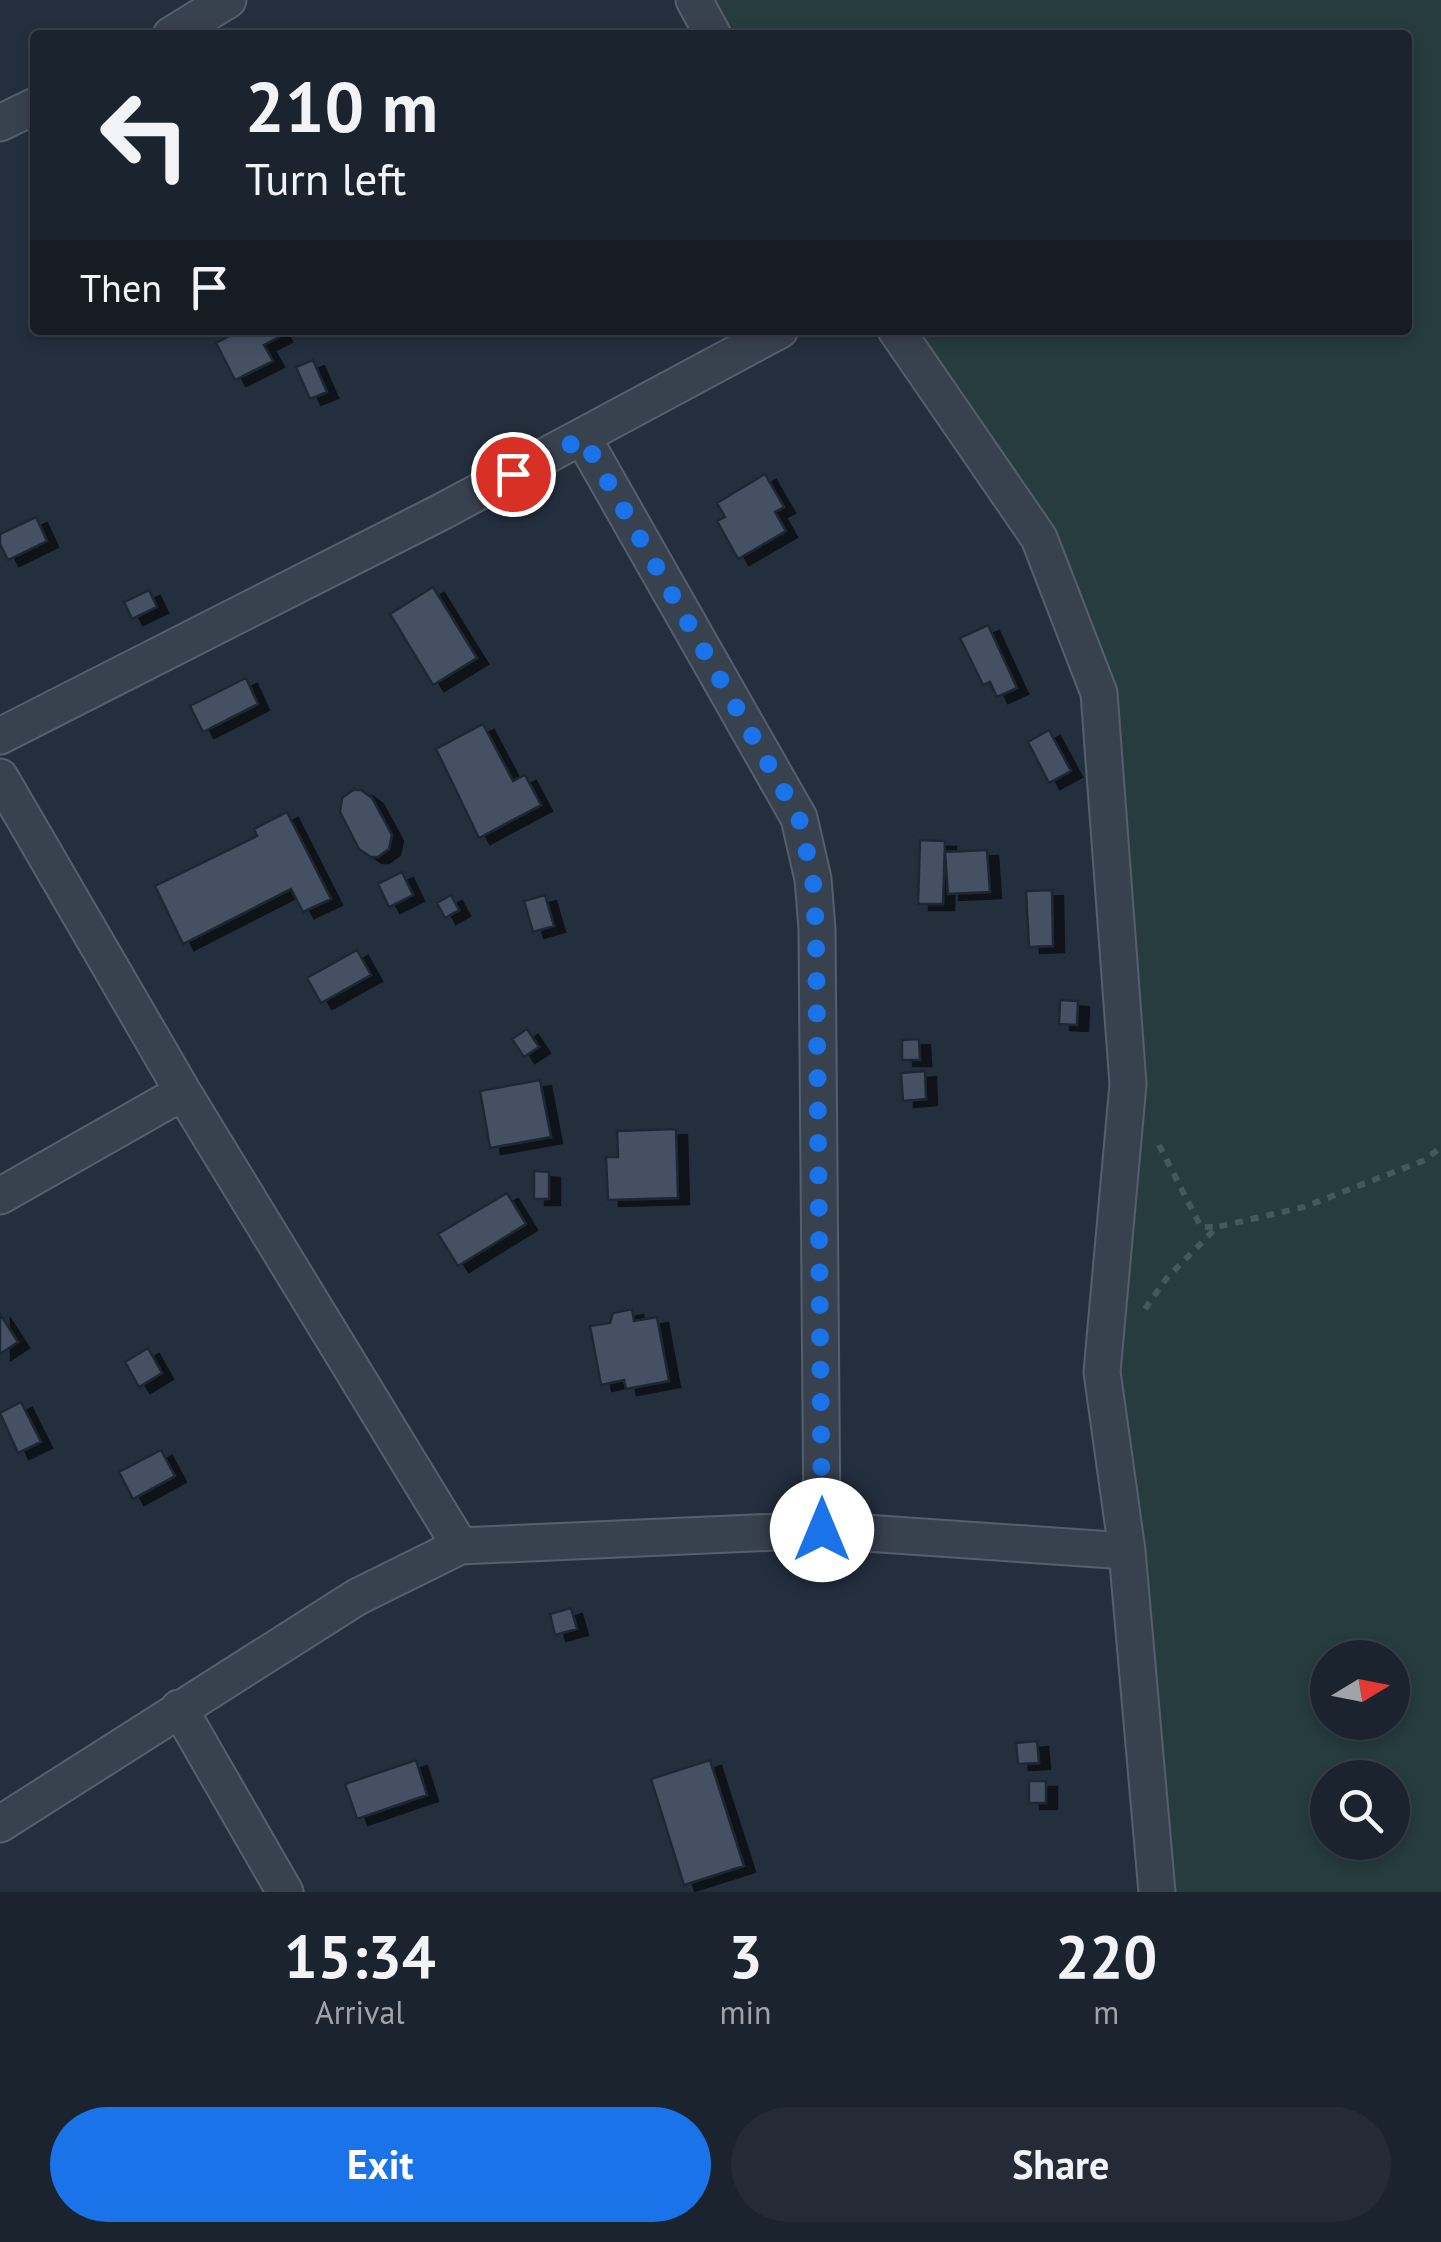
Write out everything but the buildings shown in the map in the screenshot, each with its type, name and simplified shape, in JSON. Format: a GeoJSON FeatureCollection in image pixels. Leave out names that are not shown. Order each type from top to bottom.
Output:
{"type":"FeatureCollection","features":[{"type":"Feature","properties":{"kind":"street"},"geometry":{"type":"LineString","coordinates":[[179,30],[228,0]]}},
{"type":"Feature","properties":{"kind":"street"},"geometry":{"type":"LineString","coordinates":[[694,0],[710,30]]}},
{"type":"Feature","properties":{"kind":"street"},"geometry":{"type":"LineString","coordinates":[[0,123],[30,108]]}},
{"type":"Feature","properties":{"kind":"street"},"geometry":{"type":"LineString","coordinates":[[0,736],[583,438],[771,335]]}},
{"type":"Feature","properties":{"kind":"street"},"geometry":{"type":"LineString","coordinates":[[899,335],[1039,538],[1099,692],[1128,1084],[1102,1372],[1128,1552],[1157,1892]]}},
{"type":"Feature","properties":{"kind":"street"},"geometry":{"type":"LineString","coordinates":[[583,438],[799,818],[813,879],[822,1530]]}},
{"type":"Feature","properties":{"kind":"street"},"geometry":{"type":"LineString","coordinates":[[0,777],[183,1092],[460,1546]]}},
{"type":"Feature","properties":{"kind":"street"},"geometry":{"type":"LineString","coordinates":[[0,1196],[183,1092]]}},
{"type":"Feature","properties":{"kind":"street"},"geometry":{"type":"LineString","coordinates":[[0,1824],[357,1597],[460,1546],[822,1530],[1128,1552]]}},
{"type":"Feature","properties":{"kind":"street"},"geometry":{"type":"LineString","coordinates":[[179,1708],[285,1892]]}},
{"type":"Feature","properties":{"kind":"path"},"geometry":{"type":"LineString","coordinates":[[1128,1084],[1201,1227],[1218,1227],[1304,1207],[1425,1160],[1441,1147]]}},
{"type":"Feature","properties":{"kind":"path"},"geometry":{"type":"LineString","coordinates":[[1144,1310],[1166,1279],[1218,1227]]}},
{"type":"Feature","properties":{"kind":"green space"},"geometry":{"type":"Polygon","coordinates":[[[694,0],[1441,0],[1441,1892],[1157,1892],[1102,1372],[1128,1084],[1099,693],[1039,538],[899,335],[1412,335],[1412,30],[710,30],[694,0]]]}},
{"type":"Feature","properties":{"kind":"route"},"geometry":{"type":"LineString","coordinates":[[513,474],[583,438],[799,818],[813,879],[816,929],[822,1530]]}}]}
